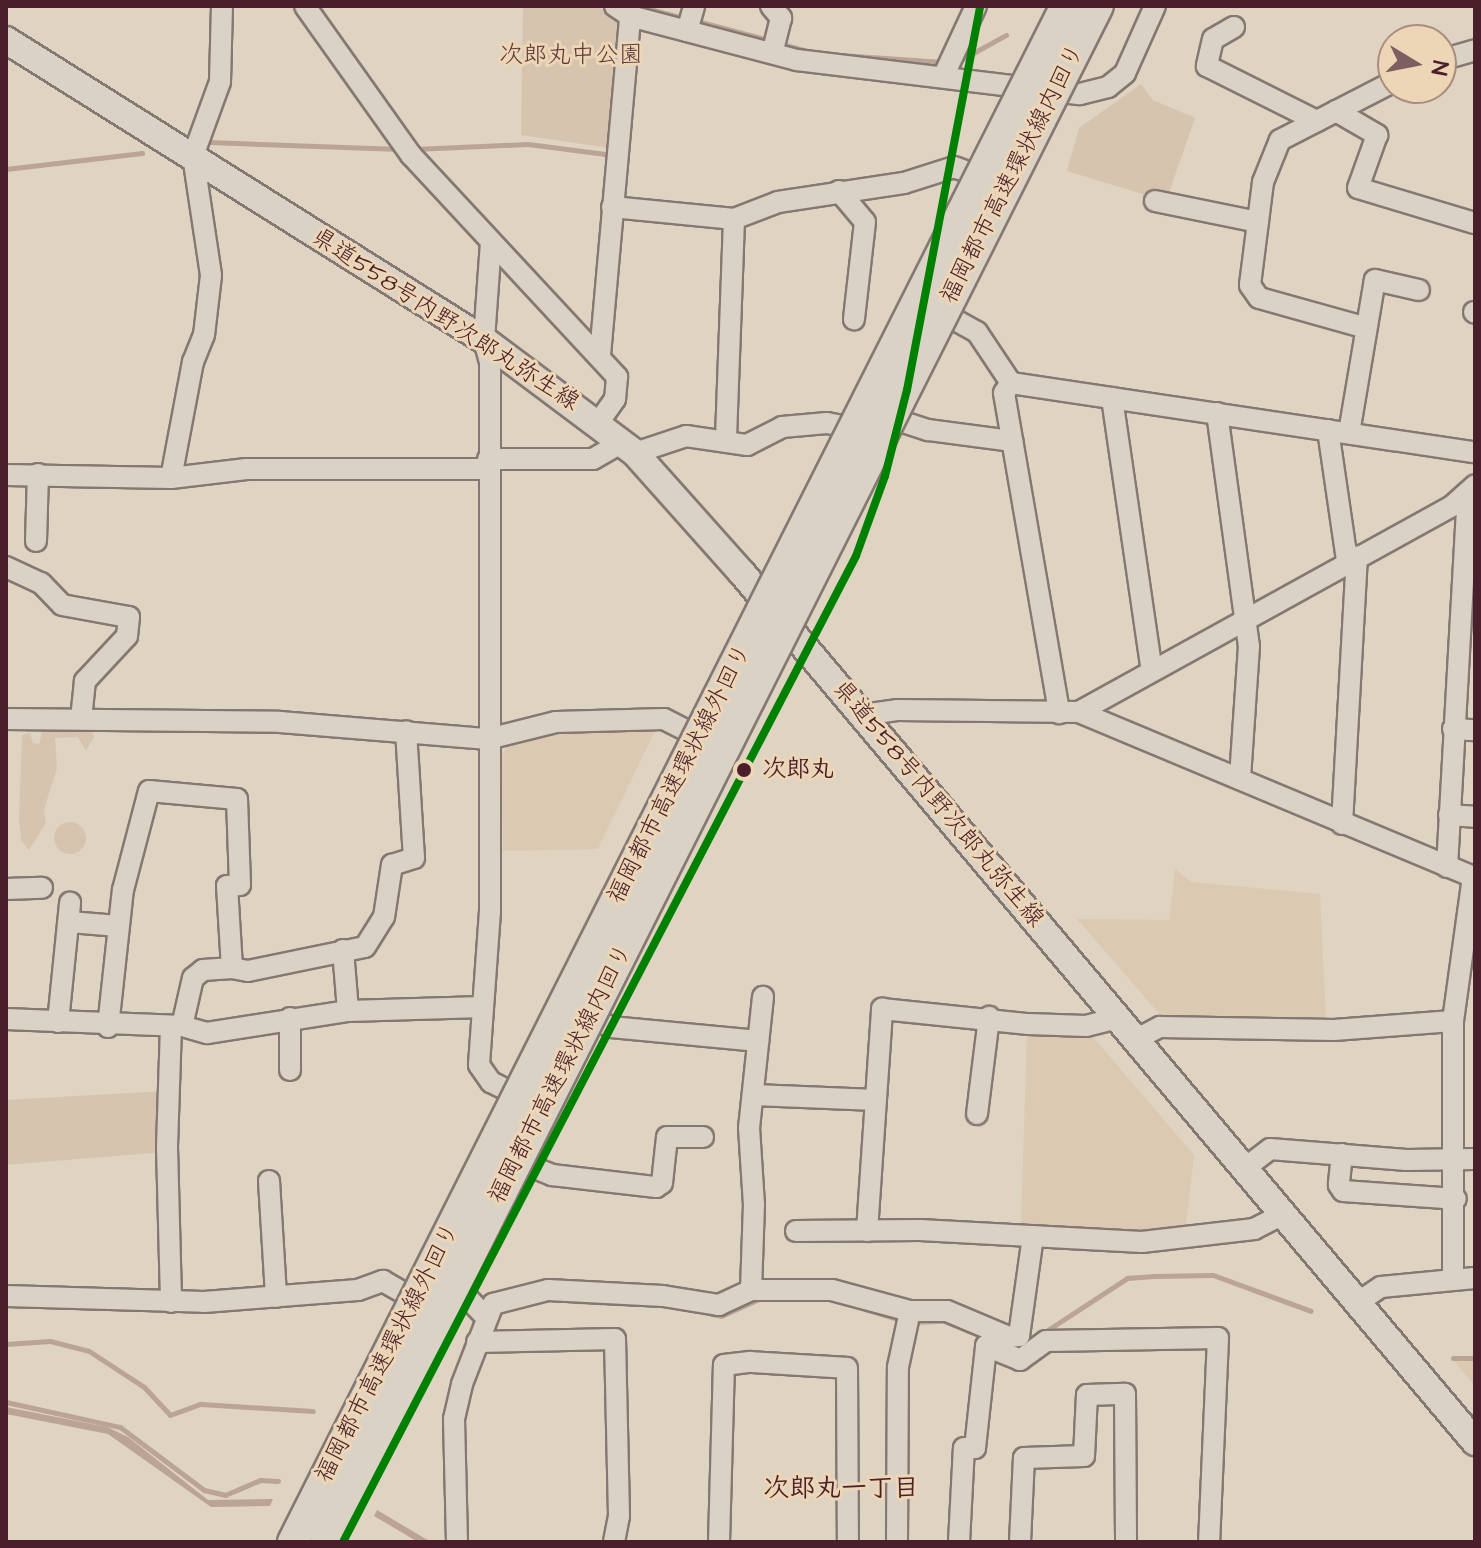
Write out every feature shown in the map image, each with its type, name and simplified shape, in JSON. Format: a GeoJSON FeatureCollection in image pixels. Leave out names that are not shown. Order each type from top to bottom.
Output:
{"type":"FeatureCollection","features":[{"type":"Feature","properties":{"kind":"highway","name":"福岡都市高速環状線外回り"},"geometry":{"type":"LineString","coordinates":[[293,1542],[1066,6]]}},
{"type":"Feature","properties":{"kind":"highway","name":"福岡都市高速環状線内回り"},"geometry":{"type":"LineString","coordinates":[[326,1542],[1098,6]]}},
{"type":"Feature","properties":{"kind":"main road","name":"県道558号内野次郎丸弥生線"},"geometry":{"type":"LineString","coordinates":[[6,40],[484,340],[629,447],[862,715],[1137,1039],[1281,1215],[1360,1301],[1475,1442]]}},
{"type":"Feature","properties":{"kind":"street"},"geometry":{"type":"LineString","coordinates":[[171,478],[193,362],[204,335],[211,275],[193,156],[220,82],[222,6]]}},
{"type":"Feature","properties":{"kind":"street"},"geometry":{"type":"LineString","coordinates":[[305,6],[407,149],[600,355],[617,377],[615,399],[598,423]]}},
{"type":"Feature","properties":{"kind":"street"},"geometry":{"type":"LineString","coordinates":[[771,6],[781,18],[774,43]]}},
{"type":"Feature","properties":{"kind":"street"},"geometry":{"type":"LineString","coordinates":[[944,75],[976,6]]}},
{"type":"Feature","properties":{"kind":"street"},"geometry":{"type":"LineString","coordinates":[[600,355],[612,207],[622,11],[691,16],[774,43],[876,70],[944,75],[1080,94],[1108,87],[1132,62],[1155,6]]}},
{"type":"Feature","properties":{"kind":"street"},"geometry":{"type":"LineString","coordinates":[[1234,27],[1213,39],[1207,66],[1317,121]]}},
{"type":"Feature","properties":{"kind":"street"},"geometry":{"type":"LineString","coordinates":[[1363,327],[1259,298],[1250,285],[1263,182],[1280,140],[1377,90]]}},
{"type":"Feature","properties":{"kind":"street"},"geometry":{"type":"LineString","coordinates":[[1336,111],[1377,135],[1358,188],[1475,223]]}},
{"type":"Feature","properties":{"kind":"street"},"geometry":{"type":"LineString","coordinates":[[612,207],[734,219],[778,202],[904,183],[954,167],[976,175]]}},
{"type":"Feature","properties":{"kind":"street"},"geometry":{"type":"LineString","coordinates":[[839,191],[865,222],[854,319]]}},
{"type":"Feature","properties":{"kind":"street"},"geometry":{"type":"LineString","coordinates":[[1155,201],[1258,222]]}},
{"type":"Feature","properties":{"kind":"street"},"geometry":{"type":"LineString","coordinates":[[726,438],[734,219]]}},
{"type":"Feature","properties":{"kind":"street"},"geometry":{"type":"LineString","coordinates":[[491,242],[484,340],[490,363],[490,911],[479,1065],[491,1082],[516,1095]]}},
{"type":"Feature","properties":{"kind":"street"},"geometry":{"type":"LineString","coordinates":[[1349,433],[1363,327],[1375,280],[1419,290]]}},
{"type":"Feature","properties":{"kind":"street"},"geometry":{"type":"LineString","coordinates":[[948,316],[977,332],[1011,383],[1475,452]]}},
{"type":"Feature","properties":{"kind":"street"},"geometry":{"type":"LineString","coordinates":[[1011,383],[1004,393],[1012,441],[1069,712]]}},
{"type":"Feature","properties":{"kind":"street"},"geometry":{"type":"LineString","coordinates":[[1112,398],[1152,671]]}},
{"type":"Feature","properties":{"kind":"street"},"geometry":{"type":"LineString","coordinates":[[1217,413],[1247,617],[1240,779]]}},
{"type":"Feature","properties":{"kind":"street"},"geometry":{"type":"LineString","coordinates":[[897,420],[928,430],[1012,441]]}},
{"type":"Feature","properties":{"kind":"street"},"geometry":{"type":"LineString","coordinates":[[6,475],[171,478],[246,469],[593,459],[629,447],[686,436],[726,438],[747,445],[782,427],[827,423],[848,427]]}},
{"type":"Feature","properties":{"kind":"street"},"geometry":{"type":"LineString","coordinates":[[1328,430],[1352,558],[1342,824]]}},
{"type":"Feature","properties":{"kind":"street"},"geometry":{"type":"LineString","coordinates":[[36,541],[38,474]]}},
{"type":"Feature","properties":{"kind":"street"},"geometry":{"type":"LineString","coordinates":[[1069,712],[1152,671],[1472,490]]}},
{"type":"Feature","properties":{"kind":"street"},"geometry":{"type":"LineString","coordinates":[[1447,867],[1453,729],[1469,581],[1472,490]]}},
{"type":"Feature","properties":{"kind":"street"},"geometry":{"type":"LineString","coordinates":[[6,567],[41,583],[62,605],[129,617],[127,636],[85,681],[81,718]]}},
{"type":"Feature","properties":{"kind":"street"},"geometry":{"type":"LineString","coordinates":[[862,715],[897,710],[1069,712],[1240,779],[1474,878],[1462,1018],[1466,1159],[1456,1199],[1453,1280]]}},
{"type":"Feature","properties":{"kind":"street"},"geometry":{"type":"LineString","coordinates":[[6,719],[280,722],[488,739],[556,722],[664,719],[697,736]]}},
{"type":"Feature","properties":{"kind":"street"},"geometry":{"type":"LineString","coordinates":[[1453,729],[1475,730]]}},
{"type":"Feature","properties":{"kind":"street"},"geometry":{"type":"LineString","coordinates":[[171,1302],[167,1147],[177,1026],[193,978],[203,970],[232,968],[248,971],[365,947],[384,917],[392,865],[414,858],[406,731]]}},
{"type":"Feature","properties":{"kind":"street"},"geometry":{"type":"LineString","coordinates":[[108,1027],[118,926],[149,791],[237,799],[240,885],[227,886],[232,968]]}},
{"type":"Feature","properties":{"kind":"street"},"geometry":{"type":"LineString","coordinates":[[1449,815],[1475,817]]}},
{"type":"Feature","properties":{"kind":"street"},"geometry":{"type":"LineString","coordinates":[[6,889],[42,888]]}},
{"type":"Feature","properties":{"kind":"street"},"geometry":{"type":"LineString","coordinates":[[58,1022],[70,913],[118,926]]}},
{"type":"Feature","properties":{"kind":"street"},"geometry":{"type":"LineString","coordinates":[[343,950],[348,1011]]}},
{"type":"Feature","properties":{"kind":"street"},"geometry":{"type":"LineString","coordinates":[[751,1290],[754,1205],[749,1128],[763,997]]}},
{"type":"Feature","properties":{"kind":"street"},"geometry":{"type":"LineString","coordinates":[[6,1019],[108,1027],[177,1026],[207,1033],[348,1011],[483,1007]]}},
{"type":"Feature","properties":{"kind":"street"},"geometry":{"type":"LineString","coordinates":[[867,1231],[882,1009],[1086,1026],[1119,1018]]}},
{"type":"Feature","properties":{"kind":"street"},"geometry":{"type":"LineString","coordinates":[[977,1114],[989,1017]]}},
{"type":"Feature","properties":{"kind":"street"},"geometry":{"type":"LineString","coordinates":[[290,1018],[290,1070]]}},
{"type":"Feature","properties":{"kind":"street"},"geometry":{"type":"LineString","coordinates":[[593,1018],[611,1027],[758,1041]]}},
{"type":"Feature","properties":{"kind":"street"},"geometry":{"type":"LineString","coordinates":[[1137,1039],[1160,1027],[1334,1030],[1462,1018]]}},
{"type":"Feature","properties":{"kind":"street"},"geometry":{"type":"LineString","coordinates":[[754,1095],[876,1100]]}},
{"type":"Feature","properties":{"kind":"street"},"geometry":{"type":"LineString","coordinates":[[520,1162],[552,1175],[656,1187],[662,1183],[667,1137],[703,1137]]}},
{"type":"Feature","properties":{"kind":"street"},"geometry":{"type":"LineString","coordinates":[[1245,1168],[1270,1149],[1466,1159]]}},
{"type":"Feature","properties":{"kind":"street"},"geometry":{"type":"LineString","coordinates":[[1342,1154],[1339,1185],[1343,1191],[1456,1199]]}},
{"type":"Feature","properties":{"kind":"street"},"geometry":{"type":"LineString","coordinates":[[269,1181],[276,1297]]}},
{"type":"Feature","properties":{"kind":"street"},"geometry":{"type":"LineString","coordinates":[[796,1231],[1033,1236],[1142,1242],[1254,1229],[1281,1215]]}},
{"type":"Feature","properties":{"kind":"street"},"geometry":{"type":"LineString","coordinates":[[457,1542],[454,1419],[486,1317],[493,1304],[506,1297],[548,1290],[663,1296],[719,1305],[751,1290],[832,1290],[908,1319],[947,1311],[1009,1337],[1019,1336],[1033,1236]]}},
{"type":"Feature","properties":{"kind":"street"},"geometry":{"type":"LineString","coordinates":[[1360,1301],[1381,1287],[1475,1278]]}},
{"type":"Feature","properties":{"kind":"street"},"geometry":{"type":"LineString","coordinates":[[6,1296],[171,1302],[358,1290],[383,1281],[413,1298]]}},
{"type":"Feature","properties":{"kind":"street"},"geometry":{"type":"LineString","coordinates":[[457,1287],[486,1317]]}},
{"type":"Feature","properties":{"kind":"street"},"geometry":{"type":"LineString","coordinates":[[897,1542],[898,1367],[908,1319]]}},
{"type":"Feature","properties":{"kind":"street"},"geometry":{"type":"LineString","coordinates":[[959,1542],[964,1448],[975,1448],[986,1346],[1020,1360],[1046,1341],[1218,1338],[1209,1542]]}},
{"type":"Feature","properties":{"kind":"street"},"geometry":{"type":"LineString","coordinates":[[477,1342],[615,1339],[619,1516],[614,1542]]}},
{"type":"Feature","properties":{"kind":"street"},"geometry":{"type":"LineString","coordinates":[[719,1542],[724,1365],[750,1362],[847,1368],[848,1542]]}},
{"type":"Feature","properties":{"kind":"street"},"geometry":{"type":"LineString","coordinates":[[1020,1542],[1024,1458],[1084,1456],[1087,1395],[1125,1394],[1126,1542]]}},
{"type":"Feature","properties":{"kind":"shaded area"},"geometry":{"type":"Polygon","coordinates":[[[656,729],[598,849],[503,851],[502,754],[508,746],[557,733],[656,729]]]}},
{"type":"Feature","properties":{"kind":"shaded area"},"geometry":{"type":"Polygon","coordinates":[[[1175,869],[1191,882],[1320,894],[1326,1018],[1162,1017],[1077,919],[1169,920],[1175,869]]]}},
{"type":"Feature","properties":{"kind":"shaded area"},"geometry":{"type":"Polygon","coordinates":[[[1027,1030],[1089,1032],[1194,1155],[1185,1233],[1125,1241],[1021,1227],[1027,1030]]]}},
{"type":"Feature","properties":{"kind":"shaded area"},"geometry":{"type":"Polygon","coordinates":[[[1454,1361],[1475,1361],[1475,1387],[1469,1379],[1454,1361]]]}},
{"type":"Feature","properties":{"kind":"shaded area"},"geometry":{"type":"Polygon","coordinates":[[[6,1407],[107,1427],[128,1437],[208,1500],[273,1499],[270,1506],[211,1507],[108,1434],[6,1414],[6,1407]]]}},
{"type":"Feature","properties":{"kind":"shaded area"},"geometry":{"type":"Polygon","coordinates":[[[377,1510],[431,1542],[418,1542],[374,1516],[377,1510]]]}},
{"type":"Feature","properties":{"kind":"green space","name":"次郎丸中公園"},"geometry":{"type":"Polygon","coordinates":[[[523,6],[596,6],[623,19],[609,148],[521,135],[523,6]]]}},
{"type":"Feature","properties":{"kind":"green space"},"geometry":{"type":"Polygon","coordinates":[[[1141,84],[1153,100],[1195,118],[1169,193],[1149,196],[1067,171],[1079,128],[1141,84]]]}},
{"type":"Feature","properties":{"kind":"green space"},"geometry":{"type":"Polygon","coordinates":[[[43,728],[91,728],[94,737],[86,751],[78,737],[55,738],[57,768],[44,810],[46,823],[29,850],[21,840],[19,819],[22,735],[30,733],[33,743],[39,744],[43,728]]]}},
{"type":"Feature","properties":{"kind":"green space"},"geometry":{"type":"Polygon","coordinates":[[[70,822],[82,826],[86,838],[82,850],[70,854],[58,850],[54,838],[58,826],[70,822]]]}},
{"type":"Feature","properties":{"kind":"green space"},"geometry":{"type":"Polygon","coordinates":[[[164,1091],[164,1152],[6,1165],[6,1100],[164,1091]]]}},
{"type":"Feature","properties":{"kind":"waterway"},"geometry":{"type":"LineString","coordinates":[[638,6],[684,18]]}},
{"type":"Feature","properties":{"kind":"waterway"},"geometry":{"type":"LineString","coordinates":[[693,20],[769,40]]}},
{"type":"Feature","properties":{"kind":"waterway"},"geometry":{"type":"LineString","coordinates":[[957,62],[1006,35]]}},
{"type":"Feature","properties":{"kind":"waterway"},"geometry":{"type":"LineString","coordinates":[[778,43],[811,52]]}},
{"type":"Feature","properties":{"kind":"waterway"},"geometry":{"type":"LineString","coordinates":[[841,55],[943,62]]}},
{"type":"Feature","properties":{"kind":"waterway"},"geometry":{"type":"LineString","coordinates":[[209,142],[400,149]]}},
{"type":"Feature","properties":{"kind":"waterway"},"geometry":{"type":"LineString","coordinates":[[414,149],[528,144],[605,154]]}},
{"type":"Feature","properties":{"kind":"waterway"},"geometry":{"type":"LineString","coordinates":[[6,169],[142,153]]}},
{"type":"Feature","properties":{"kind":"waterway"},"geometry":{"type":"LineString","coordinates":[[1040,1335],[1127,1278],[1213,1275],[1311,1311]]}},
{"type":"Feature","properties":{"kind":"waterway"},"geometry":{"type":"LineString","coordinates":[[711,1314],[721,1316],[761,1298]]}},
{"type":"Feature","properties":{"kind":"waterway"},"geometry":{"type":"LineString","coordinates":[[576,1301],[634,1304]]}},
{"type":"Feature","properties":{"kind":"waterway"},"geometry":{"type":"LineString","coordinates":[[865,1309],[901,1320]]}},
{"type":"Feature","properties":{"kind":"waterway"},"geometry":{"type":"LineString","coordinates":[[911,1322],[944,1321],[986,1338]]}},
{"type":"Feature","properties":{"kind":"waterway"},"geometry":{"type":"LineString","coordinates":[[6,1344],[50,1341],[89,1351],[144,1387],[170,1415],[201,1404],[313,1411]]}},
{"type":"Feature","properties":{"kind":"waterway"},"geometry":{"type":"LineString","coordinates":[[1453,1358],[1475,1358]]}},
{"type":"Feature","properties":{"kind":"waterway"},"geometry":{"type":"LineString","coordinates":[[6,1402],[120,1427],[204,1490],[225,1495],[260,1480],[278,1481]]}},
{"type":"Feature","properties":{"kind":"transit line","name":"N"},"geometry":{"type":"LineString","coordinates":[[343,1542],[856,556],[885,476],[907,390],[980,6]]}},
{"type":"Feature","properties":{"kind":"place","name":"次郎丸"},"geometry":{"type":"Point","coordinates":[744,770]}},
{"type":"Feature","properties":{"kind":"district","name":"次郎丸一丁目"},"geometry":{"type":"Point","coordinates":[841,1489]}}]}
